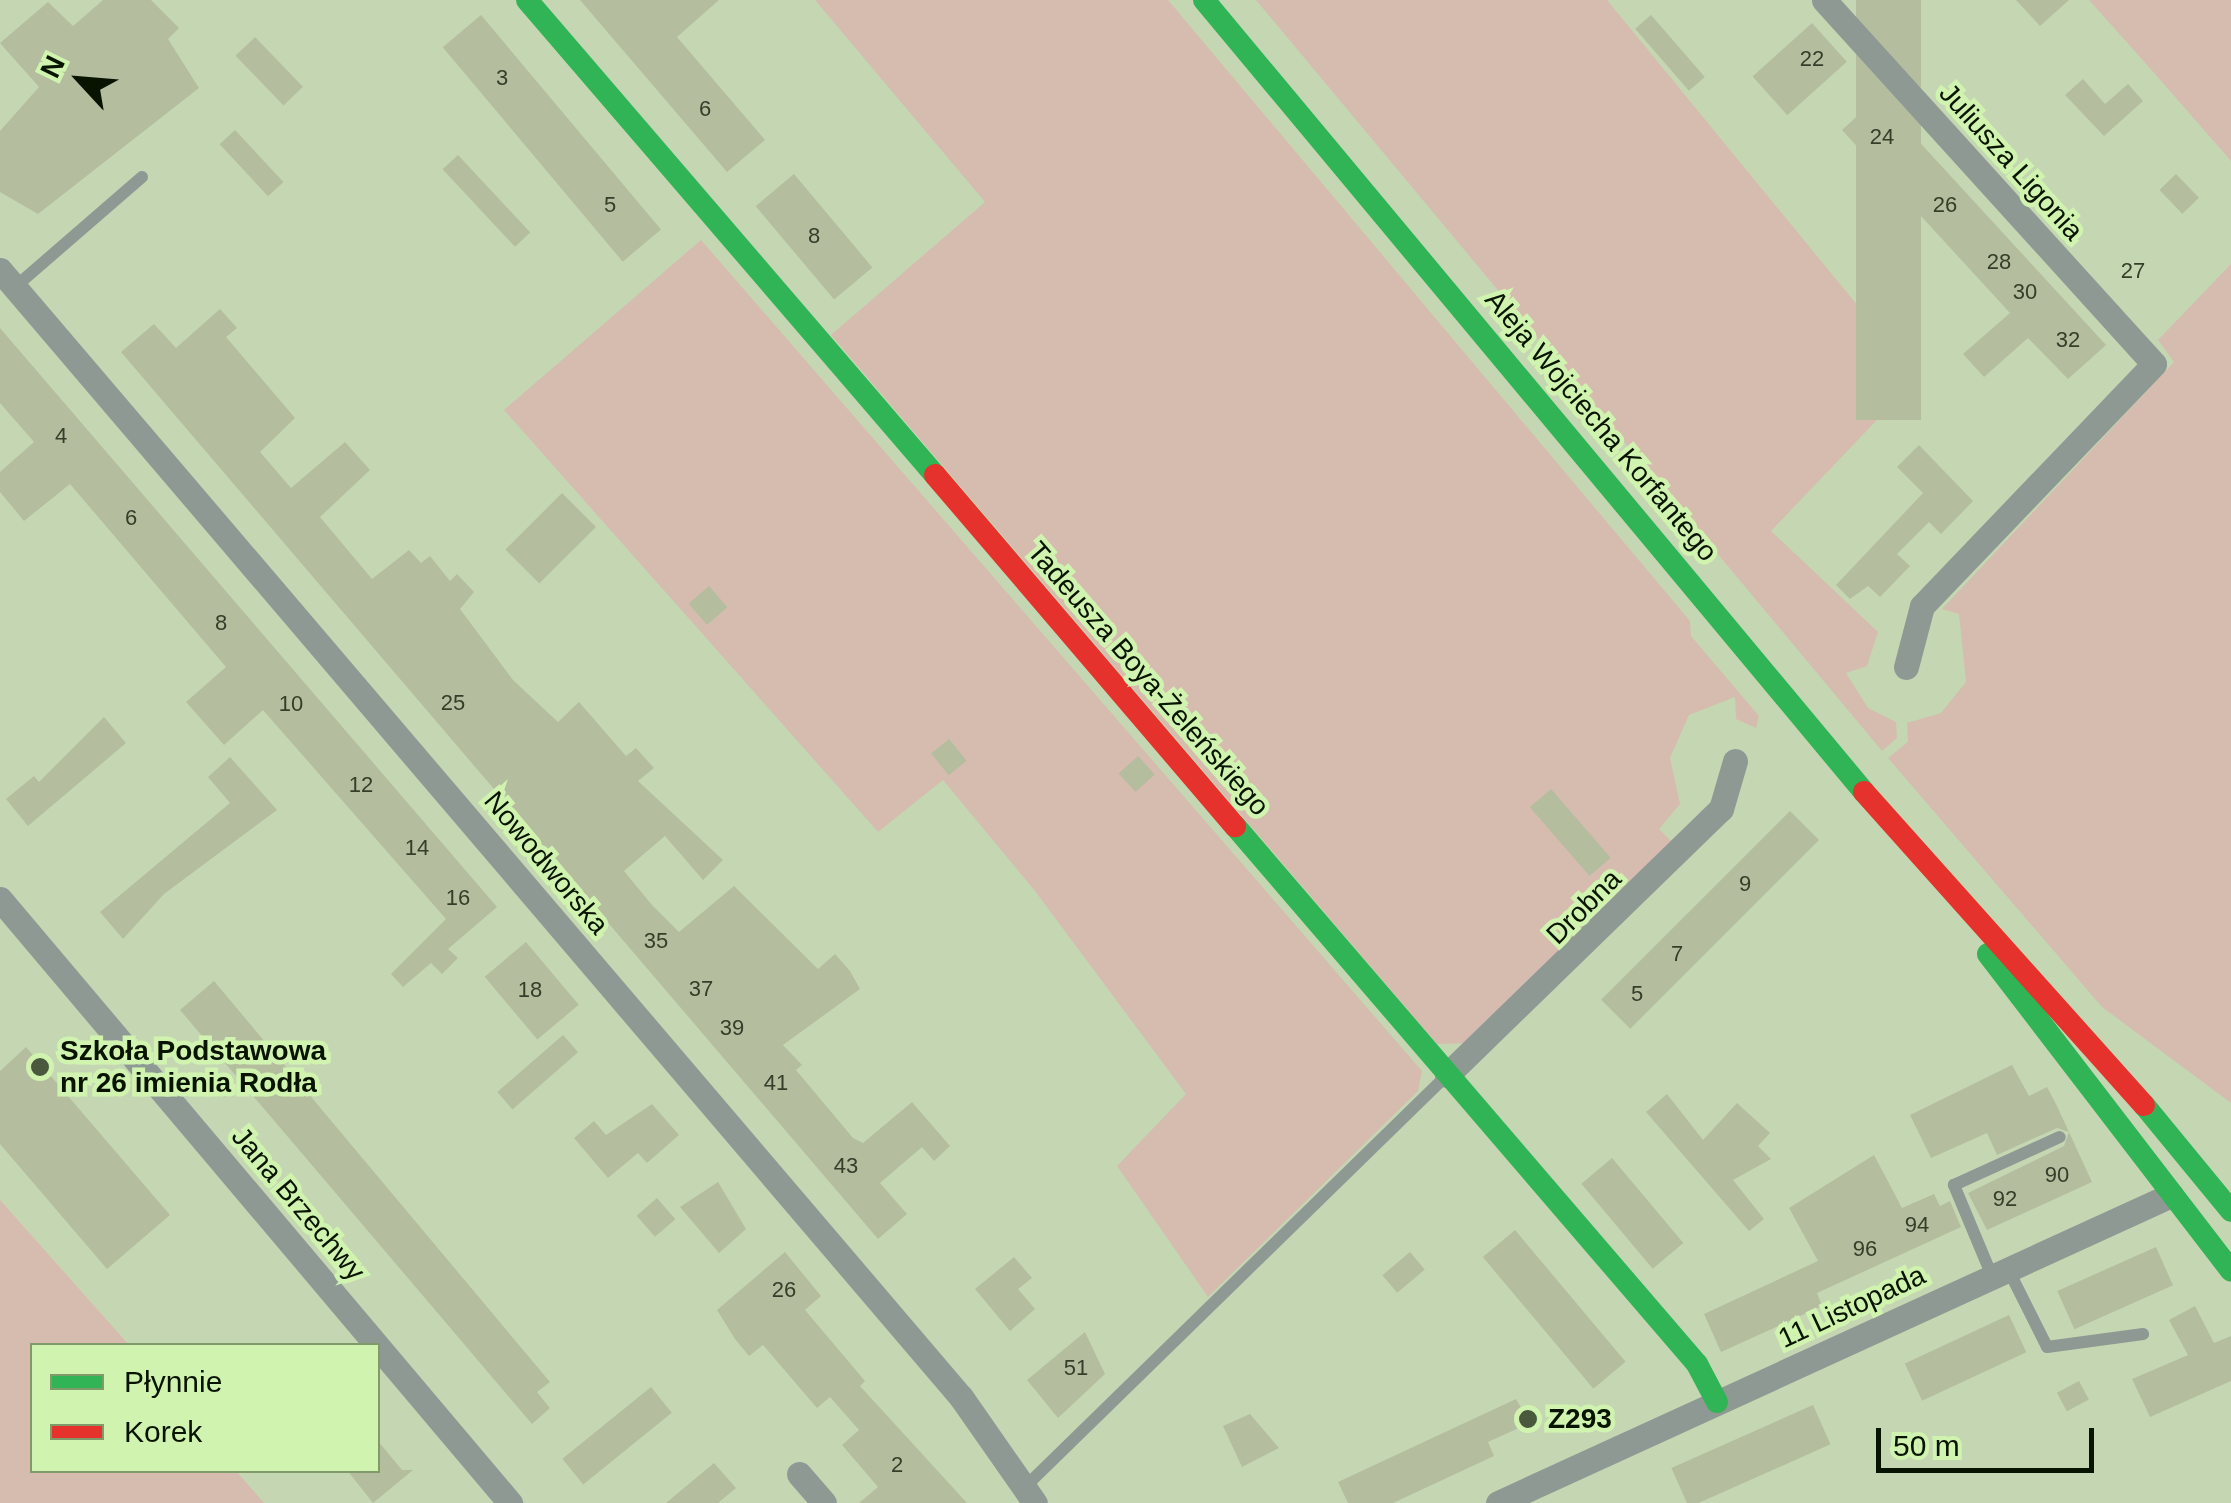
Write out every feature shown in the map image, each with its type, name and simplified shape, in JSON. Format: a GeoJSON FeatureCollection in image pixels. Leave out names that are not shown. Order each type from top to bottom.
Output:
{"type":"FeatureCollection","features":[{"type":"Feature","properties":{"kind":"main road","name":"Tadeusza Boya-Żeleńskiego"},"geometry":{"type":"LineString","coordinates":[[527,0],[1697,1364],[1718,1402]]}},
{"type":"Feature","properties":{"kind":"main road","name":"Aleja Wojciecha Korfantego"},"geometry":{"type":"LineString","coordinates":[[1204,0],[1950,894],[2062,1006],[2231,1211]]}},
{"type":"Feature","properties":{"kind":"main road","name":"Aleja Wojciecha Korfantego"},"geometry":{"type":"LineString","coordinates":[[1950,894],[2036,1027],[2231,1271]]}},
{"type":"Feature","properties":{"kind":"main road","name":"11 Listopada"},"geometry":{"type":"LineString","coordinates":[[2171,1195],[2231,1166]]}},
{"type":"Feature","properties":{"kind":"street","name":"Juliusza Ligonia"},"geometry":{"type":"LineString","coordinates":[[1824,0],[2154,364],[1922,606],[1906,667]]}},
{"type":"Feature","properties":{"kind":"street","name":"Nowodworska"},"geometry":{"type":"LineString","coordinates":[[7,279],[961,1396],[1030,1495]]}},
{"type":"Feature","properties":{"kind":"street","name":"Drobna"},"geometry":{"type":"LineString","coordinates":[[1447,1075],[1721,809],[1735,762]]}},
{"type":"Feature","properties":{"kind":"street","name":"Jana Brzechwy"},"geometry":{"type":"LineString","coordinates":[[0,899],[375,1343]]}},
{"type":"Feature","properties":{"kind":"street","name":"11 Listopada"},"geometry":{"type":"LineString","coordinates":[[1498,1503],[2171,1195]]}},
{"type":"Feature","properties":{"kind":"street","name":"Jana Brzechwy"},"geometry":{"type":"LineString","coordinates":[[380,1349],[510,1503]]}},
{"type":"Feature","properties":{"kind":"street"},"geometry":{"type":"LineString","coordinates":[[799,1474],[824,1503]]}},
{"type":"Feature","properties":{"kind":"lane"},"geometry":{"type":"LineString","coordinates":[[7,279],[142,177]]}},
{"type":"Feature","properties":{"kind":"lane"},"geometry":{"type":"LineString","coordinates":[[1030,1495],[1447,1075]]}},
{"type":"Feature","properties":{"kind":"lane"},"geometry":{"type":"LineString","coordinates":[[2060,1137],[1954,1186],[2000,1272],[2047,1347],[2143,1334]]}},
{"type":"Feature","properties":{"kind":"shaded area"},"geometry":{"type":"Polygon","coordinates":[[[815,0],[1168,0],[1690,621],[1691,636],[1759,716],[1756,728],[1736,719],[1735,697],[1689,715],[1670,758],[1680,804],[1659,829],[1672,842],[1472,1043],[1437,1044],[831,335],[985,202],[815,0]]]}},
{"type":"Feature","properties":{"kind":"shaded area"},"geometry":{"type":"Polygon","coordinates":[[[1256,0],[1607,0],[1917,378],[1771,531],[1878,632],[1867,666],[1846,673],[1868,708],[1896,722],[1897,738],[1882,751],[1256,0]]]}},
{"type":"Feature","properties":{"kind":"shaded area"},"geometry":{"type":"Polygon","coordinates":[[[2089,0],[2231,0],[2231,161],[2148,66],[2089,0]]]}},
{"type":"Feature","properties":{"kind":"shaded area"},"geometry":{"type":"Polygon","coordinates":[[[701,240],[1422,1071],[1418,1091],[1208,1297],[1117,1166],[1186,1094],[1035,891],[943,780],[878,832],[504,410],[701,240]]]}},
{"type":"Feature","properties":{"kind":"shaded area"},"geometry":{"type":"Polygon","coordinates":[[[2231,264],[2231,1103],[2102,1007],[1888,758],[1908,742],[1907,723],[1941,713],[1966,682],[1959,614],[1942,609],[2174,362],[2158,340],[2231,264]]]}},
{"type":"Feature","properties":{"kind":"shaded area"},"geometry":{"type":"Polygon","coordinates":[[[0,1200],[127,1343],[30,1343],[30,1473],[238,1473],[264,1503],[0,1503],[0,1200]]]}},
{"type":"Feature","properties":{"kind":"building"},"geometry":{"type":"Polygon","coordinates":[[[103,0],[151,0],[179,28],[168,39],[199,88],[38,214],[0,192],[0,131],[39,87],[0,43],[48,2],[73,26],[103,0]]]}},
{"type":"Feature","properties":{"kind":"building"},"geometry":{"type":"Polygon","coordinates":[[[580,0],[719,0],[677,37],[765,140],[727,172],[580,0]]]}},
{"type":"Feature","properties":{"kind":"building"},"geometry":{"type":"Polygon","coordinates":[[[1856,0],[1921,0],[1921,420],[1856,420],[1856,0]]]}},
{"type":"Feature","properties":{"kind":"building"},"geometry":{"type":"Polygon","coordinates":[[[2016,0],[2069,0],[2040,26],[2016,0]]]}},
{"type":"Feature","properties":{"kind":"building"},"geometry":{"type":"Polygon","coordinates":[[[481,15],[661,229],[623,262],[443,47],[481,15]]]}},
{"type":"Feature","properties":{"kind":"building"},"geometry":{"type":"Polygon","coordinates":[[[1651,15],[1705,77],[1689,91],[1635,29],[1651,15]]]}},
{"type":"Feature","properties":{"kind":"building"},"geometry":{"type":"Polygon","coordinates":[[[1812,23],[1847,62],[1787,115],[1753,77],[1812,23]]]}},
{"type":"Feature","properties":{"kind":"building"},"geometry":{"type":"Polygon","coordinates":[[[255,37],[303,87],[284,105],[236,56],[255,37]]]}},
{"type":"Feature","properties":{"kind":"building"},"geometry":{"type":"Polygon","coordinates":[[[2083,79],[2105,104],[2128,84],[2143,101],[2104,136],[2065,95],[2083,79]]]}},
{"type":"Feature","properties":{"kind":"building"},"geometry":{"type":"Polygon","coordinates":[[[1878,97],[2106,345],[2068,379],[2028,338],[1984,377],[1963,354],[2010,313],[1842,130],[1878,97]]]}},
{"type":"Feature","properties":{"kind":"building"},"geometry":{"type":"Polygon","coordinates":[[[235,130],[283,182],[268,196],[220,144],[235,130]]]}},
{"type":"Feature","properties":{"kind":"building"},"geometry":{"type":"Polygon","coordinates":[[[458,155],[530,233],[515,247],[443,169],[458,155]]]}},
{"type":"Feature","properties":{"kind":"building"},"geometry":{"type":"Polygon","coordinates":[[[794,174],[872,267],[834,300],[756,206],[794,174]]]}},
{"type":"Feature","properties":{"kind":"building"},"geometry":{"type":"Polygon","coordinates":[[[2176,174],[2199,198],[2182,214],[2159,190],[2176,174]]]}},
{"type":"Feature","properties":{"kind":"building"},"geometry":{"type":"Polygon","coordinates":[[[220,309],[237,328],[226,337],[295,418],[260,452],[291,488],[345,442],[370,470],[320,517],[372,579],[409,550],[421,563],[430,556],[450,581],[457,574],[474,592],[460,609],[513,680],[558,722],[579,702],[626,756],[636,748],[654,768],[638,781],[723,860],[703,880],[665,836],[624,871],[652,905],[679,932],[734,886],[818,969],[835,954],[850,971],[860,989],[783,1045],[802,1065],[796,1070],[853,1138],[863,1143],[912,1102],[950,1146],[934,1161],[922,1147],[880,1183],[907,1214],[878,1239],[121,352],[154,324],[176,348],[220,309]]]}},
{"type":"Feature","properties":{"kind":"building"},"geometry":{"type":"Polygon","coordinates":[[[0,328],[497,907],[448,949],[458,958],[442,974],[431,963],[403,987],[391,974],[446,919],[263,710],[224,745],[186,702],[226,667],[70,484],[24,521],[0,492],[0,472],[34,442],[0,403],[0,328]]]}},
{"type":"Feature","properties":{"kind":"building"},"geometry":{"type":"Polygon","coordinates":[[[1919,445],[1973,501],[1941,534],[1929,522],[1897,554],[1910,566],[1880,597],[1868,586],[1850,599],[1836,585],[1923,493],[1897,467],[1919,445]]]}},
{"type":"Feature","properties":{"kind":"building"},"geometry":{"type":"Polygon","coordinates":[[[562,493],[596,527],[539,584],[505,550],[562,493]]]}},
{"type":"Feature","properties":{"kind":"building"},"geometry":{"type":"Polygon","coordinates":[[[709,586],[727,607],[707,625],[689,604],[709,586]]]}},
{"type":"Feature","properties":{"kind":"building"},"geometry":{"type":"Polygon","coordinates":[[[104,717],[126,743],[28,826],[6,799],[34,776],[39,782],[104,717]]]}},
{"type":"Feature","properties":{"kind":"building"},"geometry":{"type":"Polygon","coordinates":[[[949,739],[967,761],[949,775],[931,753],[949,739]]]}},
{"type":"Feature","properties":{"kind":"building"},"geometry":{"type":"Polygon","coordinates":[[[1138,756],[1155,775],[1135,792],[1119,773],[1138,756]]]}},
{"type":"Feature","properties":{"kind":"building"},"geometry":{"type":"Polygon","coordinates":[[[230,757],[277,810],[164,894],[123,939],[100,912],[230,803],[208,777],[230,757]]]}},
{"type":"Feature","properties":{"kind":"building"},"geometry":{"type":"Polygon","coordinates":[[[1551,789],[1611,858],[1590,876],[1530,807],[1551,789]]]}},
{"type":"Feature","properties":{"kind":"building"},"geometry":{"type":"Polygon","coordinates":[[[1790,811],[1819,840],[1630,1029],[1601,1000],[1790,811]]]}},
{"type":"Feature","properties":{"kind":"building"},"geometry":{"type":"Polygon","coordinates":[[[526,942],[579,1005],[537,1040],[485,977],[526,942]]]}},
{"type":"Feature","properties":{"kind":"building"},"geometry":{"type":"Polygon","coordinates":[[[214,981],[550,1382],[537,1392],[550,1408],[532,1424],[180,1010],[214,981]]]}},
{"type":"Feature","properties":{"kind":"building"},"geometry":{"type":"Polygon","coordinates":[[[563,1035],[578,1052],[512,1109],[497,1092],[563,1035]]]}},
{"type":"Feature","properties":{"kind":"building"},"geometry":{"type":"Polygon","coordinates":[[[26,1047],[170,1215],[107,1269],[0,1144],[0,1071],[26,1047]]]}},
{"type":"Feature","properties":{"kind":"building"},"geometry":{"type":"Polygon","coordinates":[[[2012,1065],[2029,1096],[2047,1087],[2069,1132],[2057,1128],[1997,1155],[1987,1133],[1931,1158],[1910,1115],[2012,1065]]]}},
{"type":"Feature","properties":{"kind":"building"},"geometry":{"type":"Polygon","coordinates":[[[1667,1094],[1703,1140],[1737,1103],[1770,1133],[1758,1146],[1771,1159],[1733,1180],[1764,1219],[1749,1231],[1646,1112],[1667,1094]]]}},
{"type":"Feature","properties":{"kind":"building"},"geometry":{"type":"Polygon","coordinates":[[[652,1104],[679,1135],[647,1163],[638,1153],[608,1178],[574,1138],[594,1121],[606,1135],[652,1104]]]}},
{"type":"Feature","properties":{"kind":"building"},"geometry":{"type":"Polygon","coordinates":[[[2069,1132],[2092,1182],[1987,1230],[1968,1193],[2064,1146],[2069,1132]]]}},
{"type":"Feature","properties":{"kind":"building"},"geometry":{"type":"Polygon","coordinates":[[[1874,1155],[1902,1208],[1934,1194],[1940,1206],[1950,1201],[1961,1227],[1817,1293],[1822,1306],[1721,1352],[1704,1314],[1818,1261],[1789,1208],[1874,1155]]]}},
{"type":"Feature","properties":{"kind":"building"},"geometry":{"type":"Polygon","coordinates":[[[1612,1158],[1683,1243],[1653,1269],[1581,1184],[1612,1158]]]}},
{"type":"Feature","properties":{"kind":"building"},"geometry":{"type":"Polygon","coordinates":[[[718,1182],[746,1229],[719,1253],[680,1207],[718,1182]]]}},
{"type":"Feature","properties":{"kind":"building"},"geometry":{"type":"Polygon","coordinates":[[[657,1198],[675,1219],[655,1237],[637,1216],[657,1198]]]}},
{"type":"Feature","properties":{"kind":"building"},"geometry":{"type":"Polygon","coordinates":[[[1515,1230],[1626,1362],[1593,1389],[1483,1257],[1515,1230]]]}},
{"type":"Feature","properties":{"kind":"building"},"geometry":{"type":"Polygon","coordinates":[[[2156,1247],[2173,1285],[2074,1329],[2057,1291],[2156,1247]]]}},
{"type":"Feature","properties":{"kind":"building"},"geometry":{"type":"Polygon","coordinates":[[[785,1252],[821,1296],[805,1310],[865,1381],[860,1386],[967,1503],[859,1503],[878,1487],[842,1445],[859,1430],[830,1397],[817,1408],[763,1345],[749,1356],[735,1339],[717,1310],[785,1252]]]}},
{"type":"Feature","properties":{"kind":"building"},"geometry":{"type":"Polygon","coordinates":[[[1410,1252],[1425,1270],[1397,1293],[1382,1275],[1410,1252]]]}},
{"type":"Feature","properties":{"kind":"building"},"geometry":{"type":"Polygon","coordinates":[[[1014,1257],[1032,1278],[1018,1289],[1035,1309],[1010,1331],[975,1289],[1014,1257]]]}},
{"type":"Feature","properties":{"kind":"building"},"geometry":{"type":"Polygon","coordinates":[[[2195,1306],[2214,1343],[2231,1336],[2231,1381],[2150,1417],[2132,1379],[2188,1355],[2169,1320],[2195,1306]]]}},
{"type":"Feature","properties":{"kind":"building"},"geometry":{"type":"Polygon","coordinates":[[[2009,1315],[2026,1352],[1922,1401],[1905,1364],[2009,1315]]]}},
{"type":"Feature","properties":{"kind":"building"},"geometry":{"type":"Polygon","coordinates":[[[1085,1332],[1105,1374],[1058,1418],[1027,1380],[1085,1332]]]}},
{"type":"Feature","properties":{"kind":"building"},"geometry":{"type":"Polygon","coordinates":[[[2079,1381],[2089,1400],[2067,1411],[2057,1393],[2079,1381]]]}},
{"type":"Feature","properties":{"kind":"building"},"geometry":{"type":"Polygon","coordinates":[[[651,1387],[672,1413],[583,1484],[562,1459],[651,1387]]]}},
{"type":"Feature","properties":{"kind":"building"},"geometry":{"type":"Polygon","coordinates":[[[1516,1399],[1530,1423],[1488,1442],[1494,1456],[1393,1503],[1348,1503],[1338,1482],[1516,1399]]]}},
{"type":"Feature","properties":{"kind":"building"},"geometry":{"type":"Polygon","coordinates":[[[1813,1405],[1830,1444],[1699,1503],[1687,1503],[1671,1468],[1813,1405]]]}},
{"type":"Feature","properties":{"kind":"building"},"geometry":{"type":"Polygon","coordinates":[[[1250,1414],[1279,1448],[1242,1467],[1223,1426],[1250,1414]]]}},
{"type":"Feature","properties":{"kind":"building"},"geometry":{"type":"Polygon","coordinates":[[[380,1443],[402,1470],[413,1470],[373,1503],[349,1473],[380,1473],[380,1443]]]}},
{"type":"Feature","properties":{"kind":"building"},"geometry":{"type":"Polygon","coordinates":[[[714,1463],[736,1488],[718,1503],[666,1503],[714,1463]]]}},
{"type":"Feature","properties":{"kind":"traffic: fast"},"geometry":{"type":"LineString","coordinates":[[527,0],[935,475]]}},
{"type":"Feature","properties":{"kind":"traffic: fast"},"geometry":{"type":"LineString","coordinates":[[1204,0],[1864,792]]}},
{"type":"Feature","properties":{"kind":"traffic: fast"},"geometry":{"type":"LineString","coordinates":[[1235,826],[1697,1364],[1717,1402]]}},
{"type":"Feature","properties":{"kind":"traffic: fast"},"geometry":{"type":"LineString","coordinates":[[1988,954],[2231,1271]]}},
{"type":"Feature","properties":{"kind":"traffic: fast"},"geometry":{"type":"LineString","coordinates":[[2144,1105],[2231,1211]]}},
{"type":"Feature","properties":{"kind":"traffic: jam"},"geometry":{"type":"LineString","coordinates":[[935,475],[1235,826]]}},
{"type":"Feature","properties":{"kind":"traffic: jam"},"geometry":{"type":"LineString","coordinates":[[1864,792],[2144,1105]]}},
{"type":"Feature","properties":{"kind":"place","name":"Szkoła Podstawowa nr 26 imienia Rodła"},"geometry":{"type":"Point","coordinates":[40,1067]}},
{"type":"Feature","properties":{"kind":"place","name":"Z293"},"geometry":{"type":"Point","coordinates":[1528,1419]}}]}
